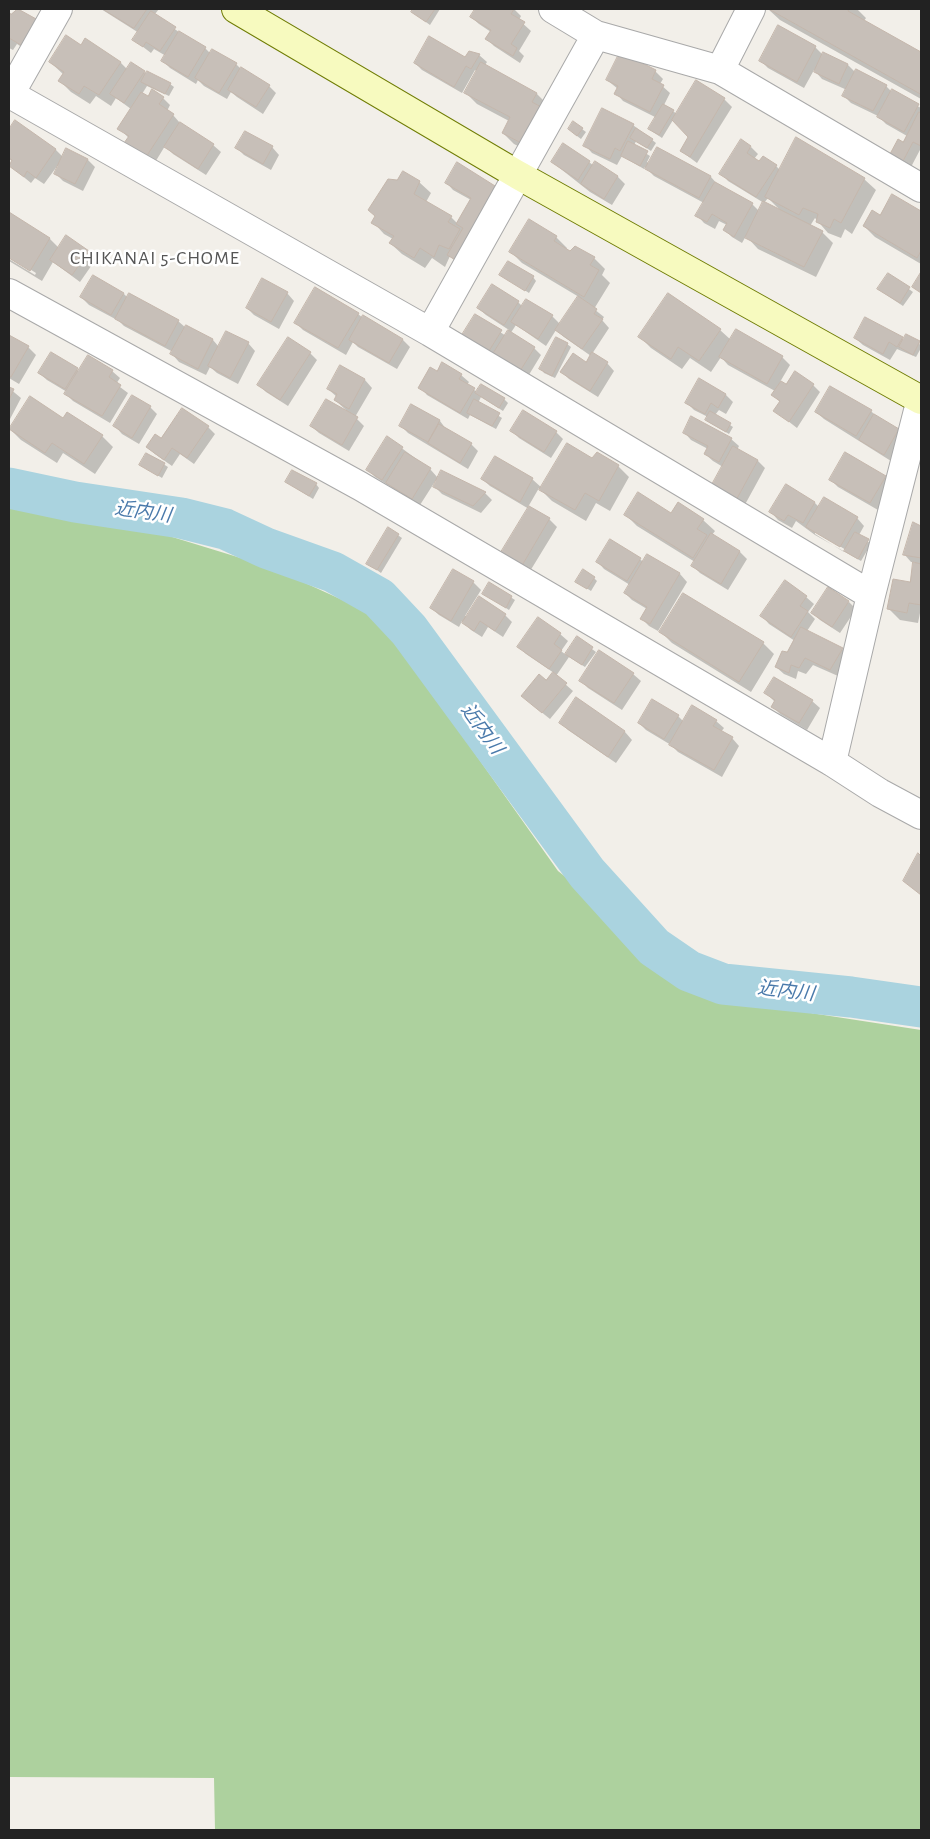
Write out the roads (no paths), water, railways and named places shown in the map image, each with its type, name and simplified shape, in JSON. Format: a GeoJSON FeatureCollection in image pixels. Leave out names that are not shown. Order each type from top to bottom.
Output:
{"type":"FeatureCollection","features":[{"type":"Feature","properties":{"kind":"street"},"geometry":{"type":"LineString","coordinates":[[58,9],[9,94],[430,332],[871,595]]}},
{"type":"Feature","properties":{"kind":"street"},"geometry":{"type":"LineString","coordinates":[[236,9],[518,175],[921,400],[871,595],[832,762]]}},
{"type":"Feature","properties":{"kind":"street"},"geometry":{"type":"LineString","coordinates":[[553,9],[596,35],[720,70],[921,188]]}},
{"type":"Feature","properties":{"kind":"street"},"geometry":{"type":"LineString","coordinates":[[720,70],[751,9]]}},
{"type":"Feature","properties":{"kind":"street"},"geometry":{"type":"LineString","coordinates":[[430,332],[596,35]]}},
{"type":"Feature","properties":{"kind":"street"},"geometry":{"type":"LineString","coordinates":[[9,293],[360,486],[832,762],[880,793],[921,815]]}},
{"type":"Feature","properties":{"kind":"waterway","name":"近内川"},"geometry":{"type":"LineString","coordinates":[[9,488],[75,502],[181,518],[225,529],[266,548],[333,572],[379,598],[409,630],[587,873],[654,947],[689,971],[723,984],[851,997],[921,1007]]}},
{"type":"Feature","properties":{"kind":"district","name":"CHIKANAI 5-CHOME"},"geometry":{"type":"Point","coordinates":[155,258]}}]}
